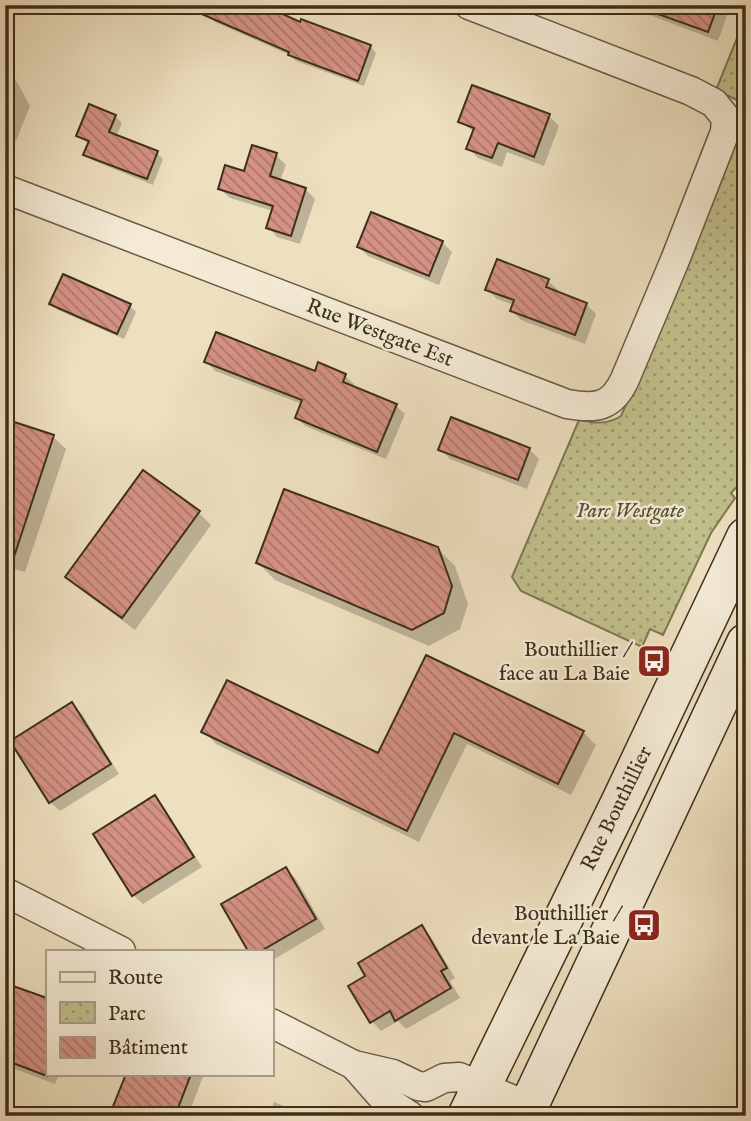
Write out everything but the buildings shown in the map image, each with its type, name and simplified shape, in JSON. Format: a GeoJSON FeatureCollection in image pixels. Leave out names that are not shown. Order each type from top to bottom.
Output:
{"type":"FeatureCollection","features":[{"type":"Feature","properties":{"kind":"street","name":"Rue Westgate Est"},"geometry":{"type":"LineString","coordinates":[[5,189],[566,404],[602,405],[618,393],[675,260],[726,127],[726,118],[721,109],[705,97],[676,84],[469,5]]}},
{"type":"Feature","properties":{"kind":"street","name":"Rue Bouthillier"},"geometry":{"type":"LineString","coordinates":[[474,1100],[622,799],[746,537]]}},
{"type":"Feature","properties":{"kind":"street"},"geometry":{"type":"LineString","coordinates":[[273,1024],[354,1065],[393,1074],[422,1088],[451,1077],[465,1078],[474,1100],[526,1111],[746,643]]}},
{"type":"Feature","properties":{"kind":"street"},"geometry":{"type":"LineString","coordinates":[[5,892],[119,950]]}},
{"type":"Feature","properties":{"kind":"street"},"geometry":{"type":"LineString","coordinates":[[354,1065],[383,1098],[410,1116]]}},
{"type":"Feature","properties":{"kind":"street"},"geometry":{"type":"LineString","coordinates":[[416,1116],[424,1105],[428,1086]]}},
{"type":"Feature","properties":{"kind":"green space","name":"Parc Westgate"},"geometry":{"type":"Polygon","coordinates":[[[746,16],[746,477],[731,493],[735,498],[711,533],[663,635],[650,629],[642,647],[521,591],[512,577],[579,420],[601,422],[621,416],[684,272],[744,116],[739,101],[716,90],[746,16]]]}},
{"type":"Feature","properties":{"kind":"place","name":"Bouthillier / face au La Baie"},"geometry":{"type":"Point","coordinates":[654,661]}},
{"type":"Feature","properties":{"kind":"place","name":"Bouthillier / devant le La Baie"},"geometry":{"type":"Point","coordinates":[644,925]}}]}
